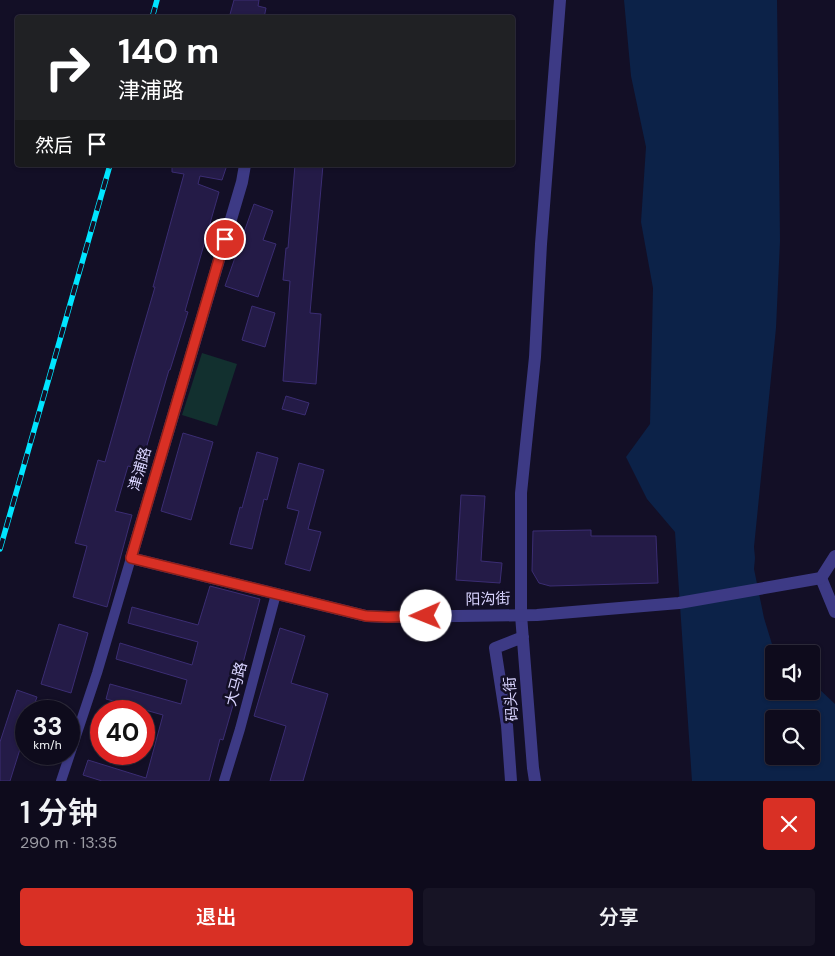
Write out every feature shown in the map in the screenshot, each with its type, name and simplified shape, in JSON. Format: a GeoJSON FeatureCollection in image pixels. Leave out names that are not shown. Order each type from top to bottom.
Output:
{"type":"FeatureCollection","features":[{"type":"Feature","properties":{"kind":"street","name":"码头街"},"geometry":{"type":"LineString","coordinates":[[535,781],[523,637],[521,493],[535,357],[541,244],[560,0]]}},
{"type":"Feature","properties":{"kind":"street","name":"津浦路"},"geometry":{"type":"LineString","coordinates":[[61,781],[97,673],[242,182],[245,167]]}},
{"type":"Feature","properties":{"kind":"street"},"geometry":{"type":"LineString","coordinates":[[835,556],[820,578],[835,612]]}},
{"type":"Feature","properties":{"kind":"street","name":"阳沟街"},"geometry":{"type":"LineString","coordinates":[[131,558],[366,616],[388,617],[538,615],[679,603],[820,578]]}},
{"type":"Feature","properties":{"kind":"street","name":"大马路"},"geometry":{"type":"LineString","coordinates":[[224,781],[276,594]]}},
{"type":"Feature","properties":{"kind":"street"},"geometry":{"type":"LineString","coordinates":[[510,781],[507,725],[494,648],[523,637]]}},
{"type":"Feature","properties":{"kind":"green space"},"geometry":{"type":"Polygon","coordinates":[[[202,353],[237,364],[217,426],[182,415],[202,353]]]}},
{"type":"Feature","properties":{"kind":"water"},"geometry":{"type":"Polygon","coordinates":[[[624,0],[777,0],[780,241],[776,328],[754,547],[754,569],[764,618],[772,645],[765,645],[765,700],[820,700],[820,690],[835,704],[835,781],[692,781],[675,532],[647,499],[626,457],[650,424],[653,288],[641,222],[646,147],[631,76],[624,0]]]}},
{"type":"Feature","properties":{"kind":"building"},"geometry":{"type":"Polygon","coordinates":[[[234,0],[259,0],[258,6],[266,8],[265,15],[230,15],[234,0]]]}},
{"type":"Feature","properties":{"kind":"building"},"geometry":{"type":"Polygon","coordinates":[[[172,167],[226,167],[222,180],[200,176],[198,184],[219,192],[185,311],[188,312],[140,469],[128,466],[115,511],[132,515],[107,607],[73,597],[87,546],[75,543],[98,460],[105,462],[155,287],[153,287],[184,174],[172,172],[172,167]]]}},
{"type":"Feature","properties":{"kind":"building"},"geometry":{"type":"Polygon","coordinates":[[[295,167],[323,167],[310,313],[321,314],[316,384],[283,381],[290,281],[283,280],[286,248],[288,248],[295,167]]]}},
{"type":"Feature","properties":{"kind":"building"},"geometry":{"type":"Polygon","coordinates":[[[254,204],[273,211],[263,240],[276,244],[258,297],[225,286],[254,204]]]}},
{"type":"Feature","properties":{"kind":"building"},"geometry":{"type":"Polygon","coordinates":[[[252,306],[275,313],[265,347],[242,340],[252,306]]]}},
{"type":"Feature","properties":{"kind":"building"},"geometry":{"type":"Polygon","coordinates":[[[286,396],[309,403],[305,415],[282,409],[286,396]]]}},
{"type":"Feature","properties":{"kind":"building"},"geometry":{"type":"Polygon","coordinates":[[[183,433],[213,442],[191,520],[161,511],[183,433]]]}},
{"type":"Feature","properties":{"kind":"building"},"geometry":{"type":"Polygon","coordinates":[[[257,452],[278,458],[267,500],[264,499],[252,549],[230,544],[257,452]]]}},
{"type":"Feature","properties":{"kind":"building"},"geometry":{"type":"Polygon","coordinates":[[[299,463],[324,470],[308,529],[321,532],[310,571],[285,564],[299,511],[287,508],[299,463]]]}},
{"type":"Feature","properties":{"kind":"building"},"geometry":{"type":"Polygon","coordinates":[[[461,495],[485,496],[481,561],[502,563],[500,583],[456,580],[461,495]]]}},
{"type":"Feature","properties":{"kind":"building"},"geometry":{"type":"Polygon","coordinates":[[[591,530],[591,536],[656,536],[658,583],[550,586],[539,583],[532,571],[533,531],[591,530]]]}},
{"type":"Feature","properties":{"kind":"building"},"geometry":{"type":"Polygon","coordinates":[[[210,586],[260,599],[243,663],[245,663],[223,740],[220,739],[209,781],[102,781],[83,775],[88,760],[90,761],[90,765],[104,765],[146,778],[150,765],[155,765],[155,745],[163,715],[155,713],[155,700],[106,699],[110,684],[181,704],[187,680],[116,659],[120,643],[192,665],[198,642],[128,623],[132,607],[198,625],[210,586]]]}},
{"type":"Feature","properties":{"kind":"building"},"geometry":{"type":"Polygon","coordinates":[[[59,624],[88,633],[71,693],[41,684],[59,624]]]}},
{"type":"Feature","properties":{"kind":"building"},"geometry":{"type":"Polygon","coordinates":[[[280,628],[305,636],[291,683],[328,694],[303,781],[270,781],[286,726],[254,716],[280,628]]]}},
{"type":"Feature","properties":{"kind":"building"},"geometry":{"type":"Polygon","coordinates":[[[17,690],[37,697],[36,700],[15,700],[15,765],[10,781],[0,781],[0,742],[17,690]]]}},
{"type":"Feature","properties":{"kind":"railway"},"geometry":{"type":"LineString","coordinates":[[153,15],[157,0]]}},
{"type":"Feature","properties":{"kind":"railway"},"geometry":{"type":"LineString","coordinates":[[0,549],[109,167]]}},
{"type":"Feature","properties":{"kind":"route"},"geometry":{"type":"LineString","coordinates":[[225,239],[131,558],[366,616],[426,616]]}}]}
